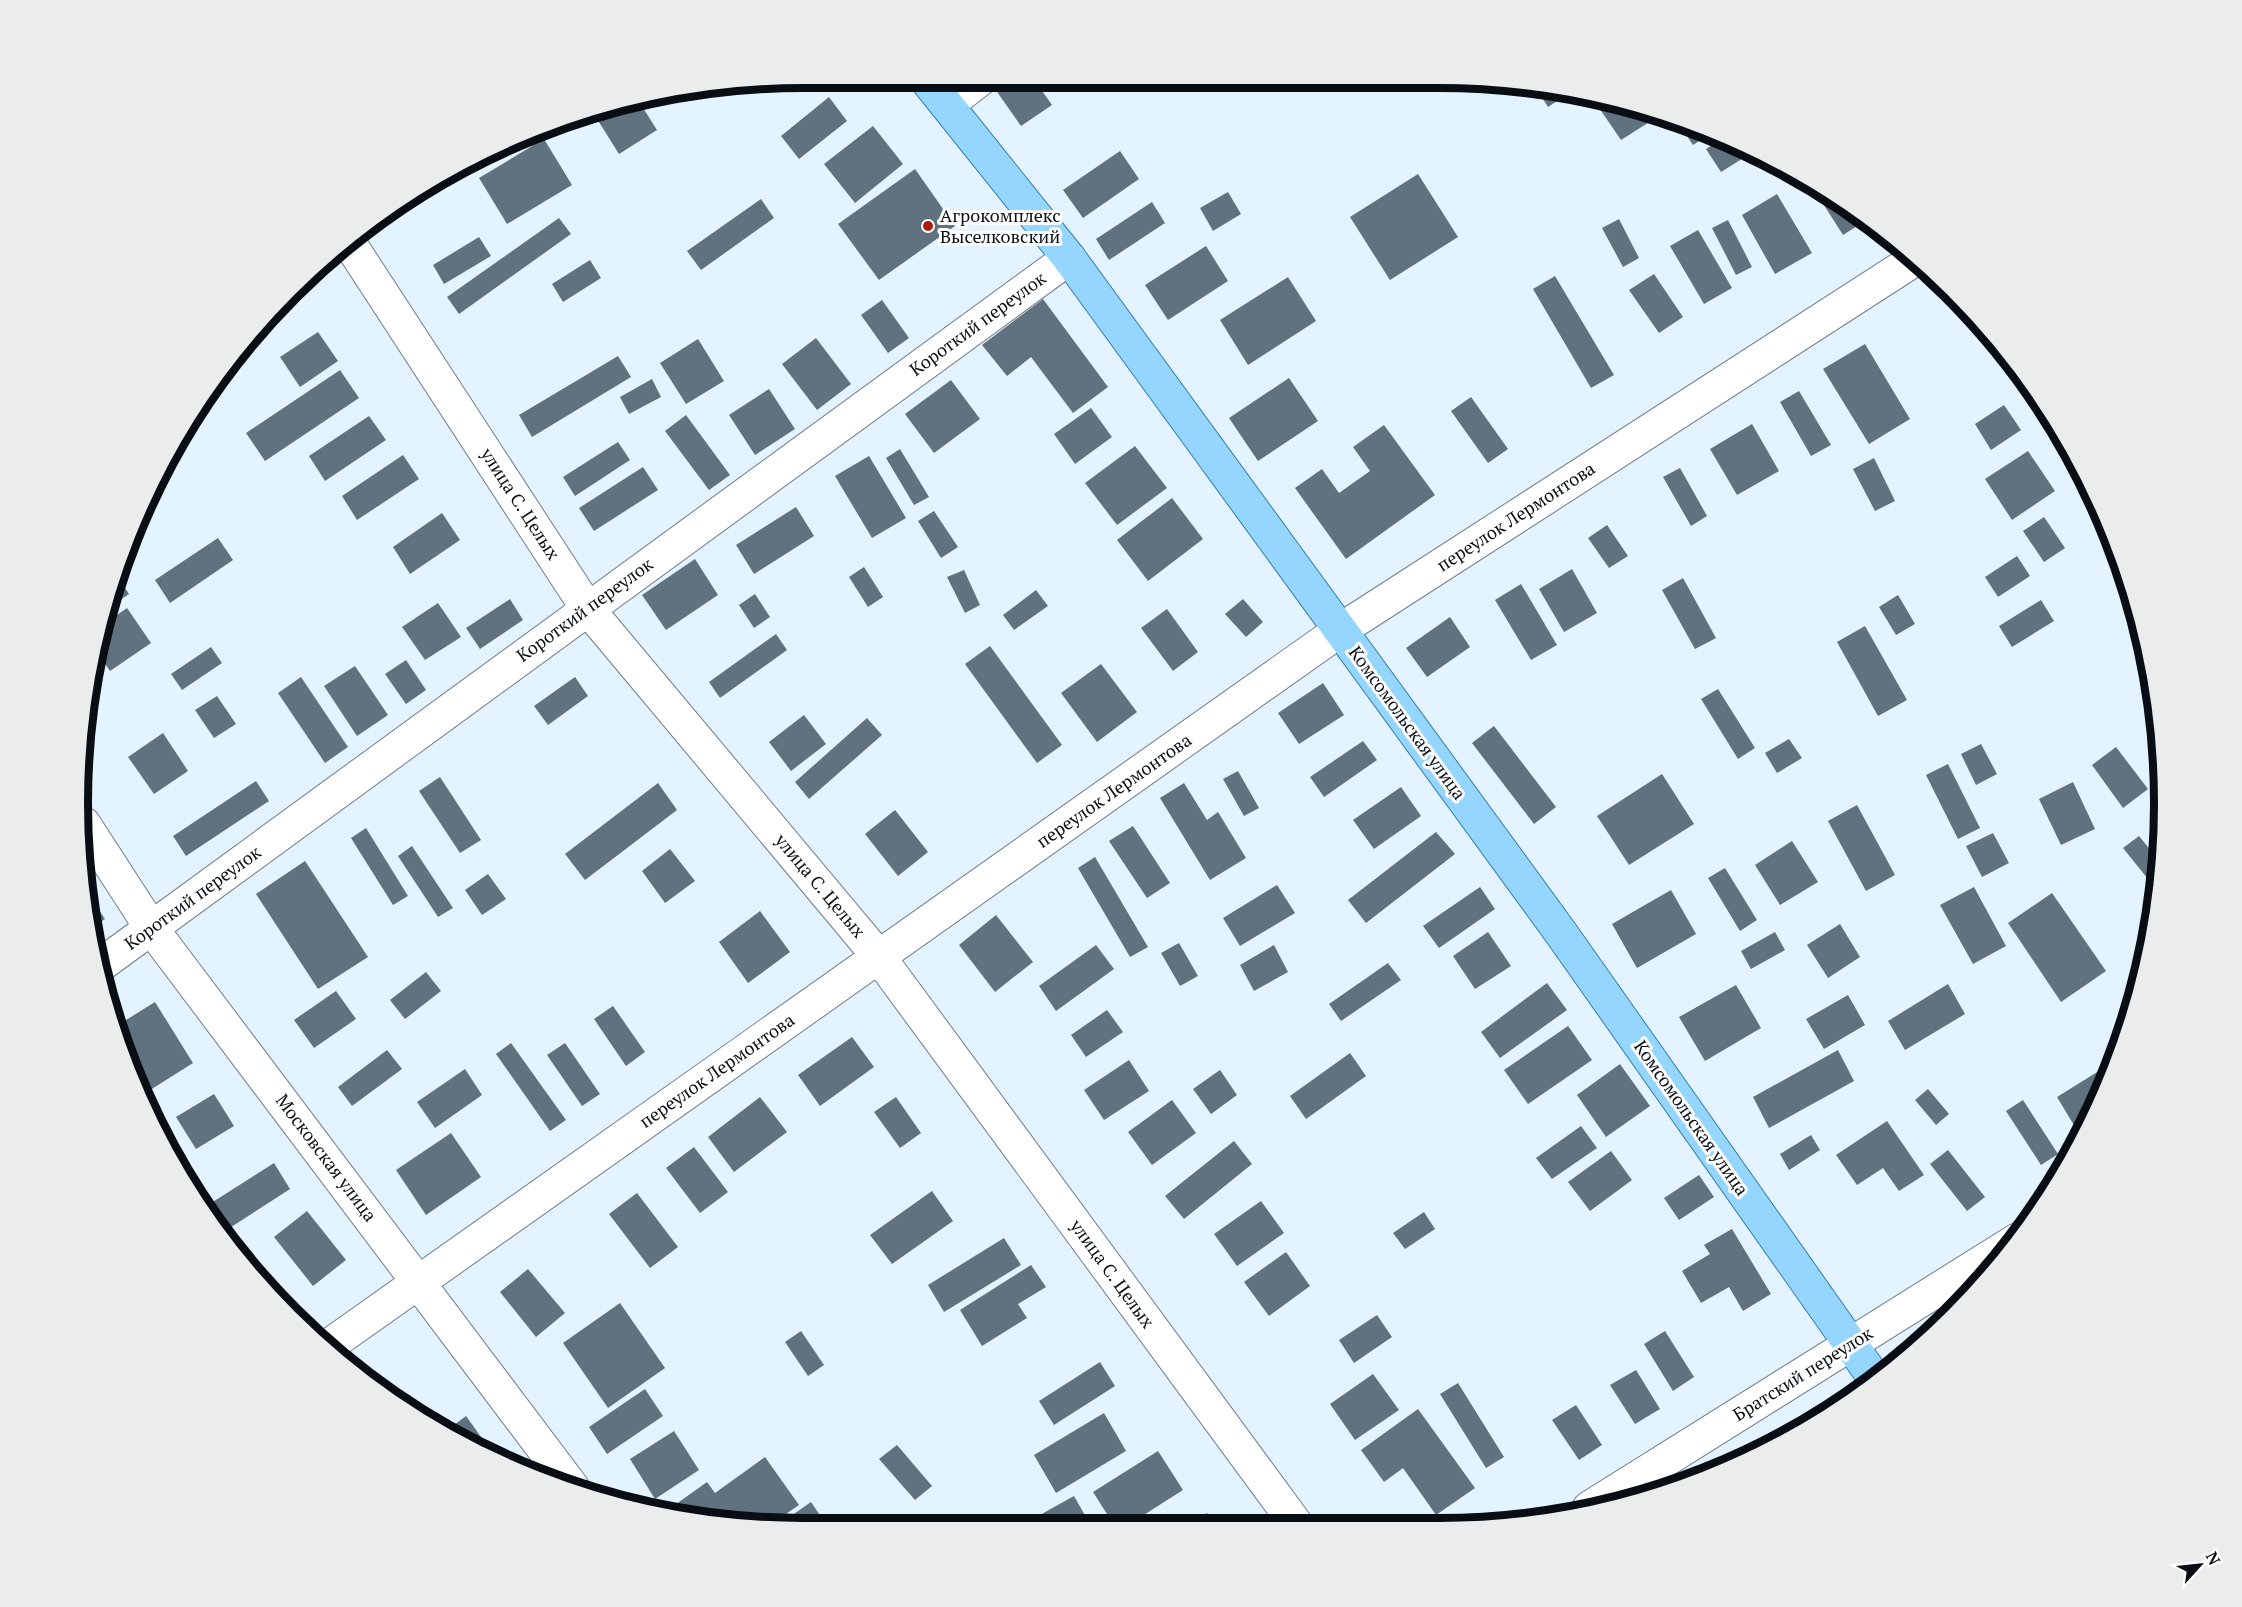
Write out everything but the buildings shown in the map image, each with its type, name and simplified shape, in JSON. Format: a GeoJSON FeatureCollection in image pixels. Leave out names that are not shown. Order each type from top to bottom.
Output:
{"type":"FeatureCollection","features":[{"type":"Feature","properties":{"kind":"main road","name":"Комсомольская улица"},"geometry":{"type":"LineString","coordinates":[[933,88],[1069,258],[1561,933],[1871,1373]]}},
{"type":"Feature","properties":{"kind":"street"},"geometry":{"type":"LineString","coordinates":[[947,105],[969,88]]}},
{"type":"Feature","properties":{"kind":"street","name":"улица С. Целых"},"geometry":{"type":"LineString","coordinates":[[353,249],[587,608],[879,957],[1292,1518]]}},
{"type":"Feature","properties":{"kind":"street","name":"Короткий переулок"},"geometry":{"type":"LineString","coordinates":[[106,961],[1069,258]]}},
{"type":"Feature","properties":{"kind":"street","name":"переулок Лермонтова"},"geometry":{"type":"LineString","coordinates":[[334,1342],[1339,631],[1908,264]]}},
{"type":"Feature","properties":{"kind":"street","name":"Московская улица"},"geometry":{"type":"LineString","coordinates":[[89,832],[152,929],[565,1478]]}},
{"type":"Feature","properties":{"kind":"street","name":"Братский переулок"},"geometry":{"type":"LineString","coordinates":[[1604,1499],[1992,1256]]}},
{"type":"Feature","properties":{"kind":"place","name":"Агрокомплекс Выселковский"},"geometry":{"type":"Point","coordinates":[928,226]}}]}
